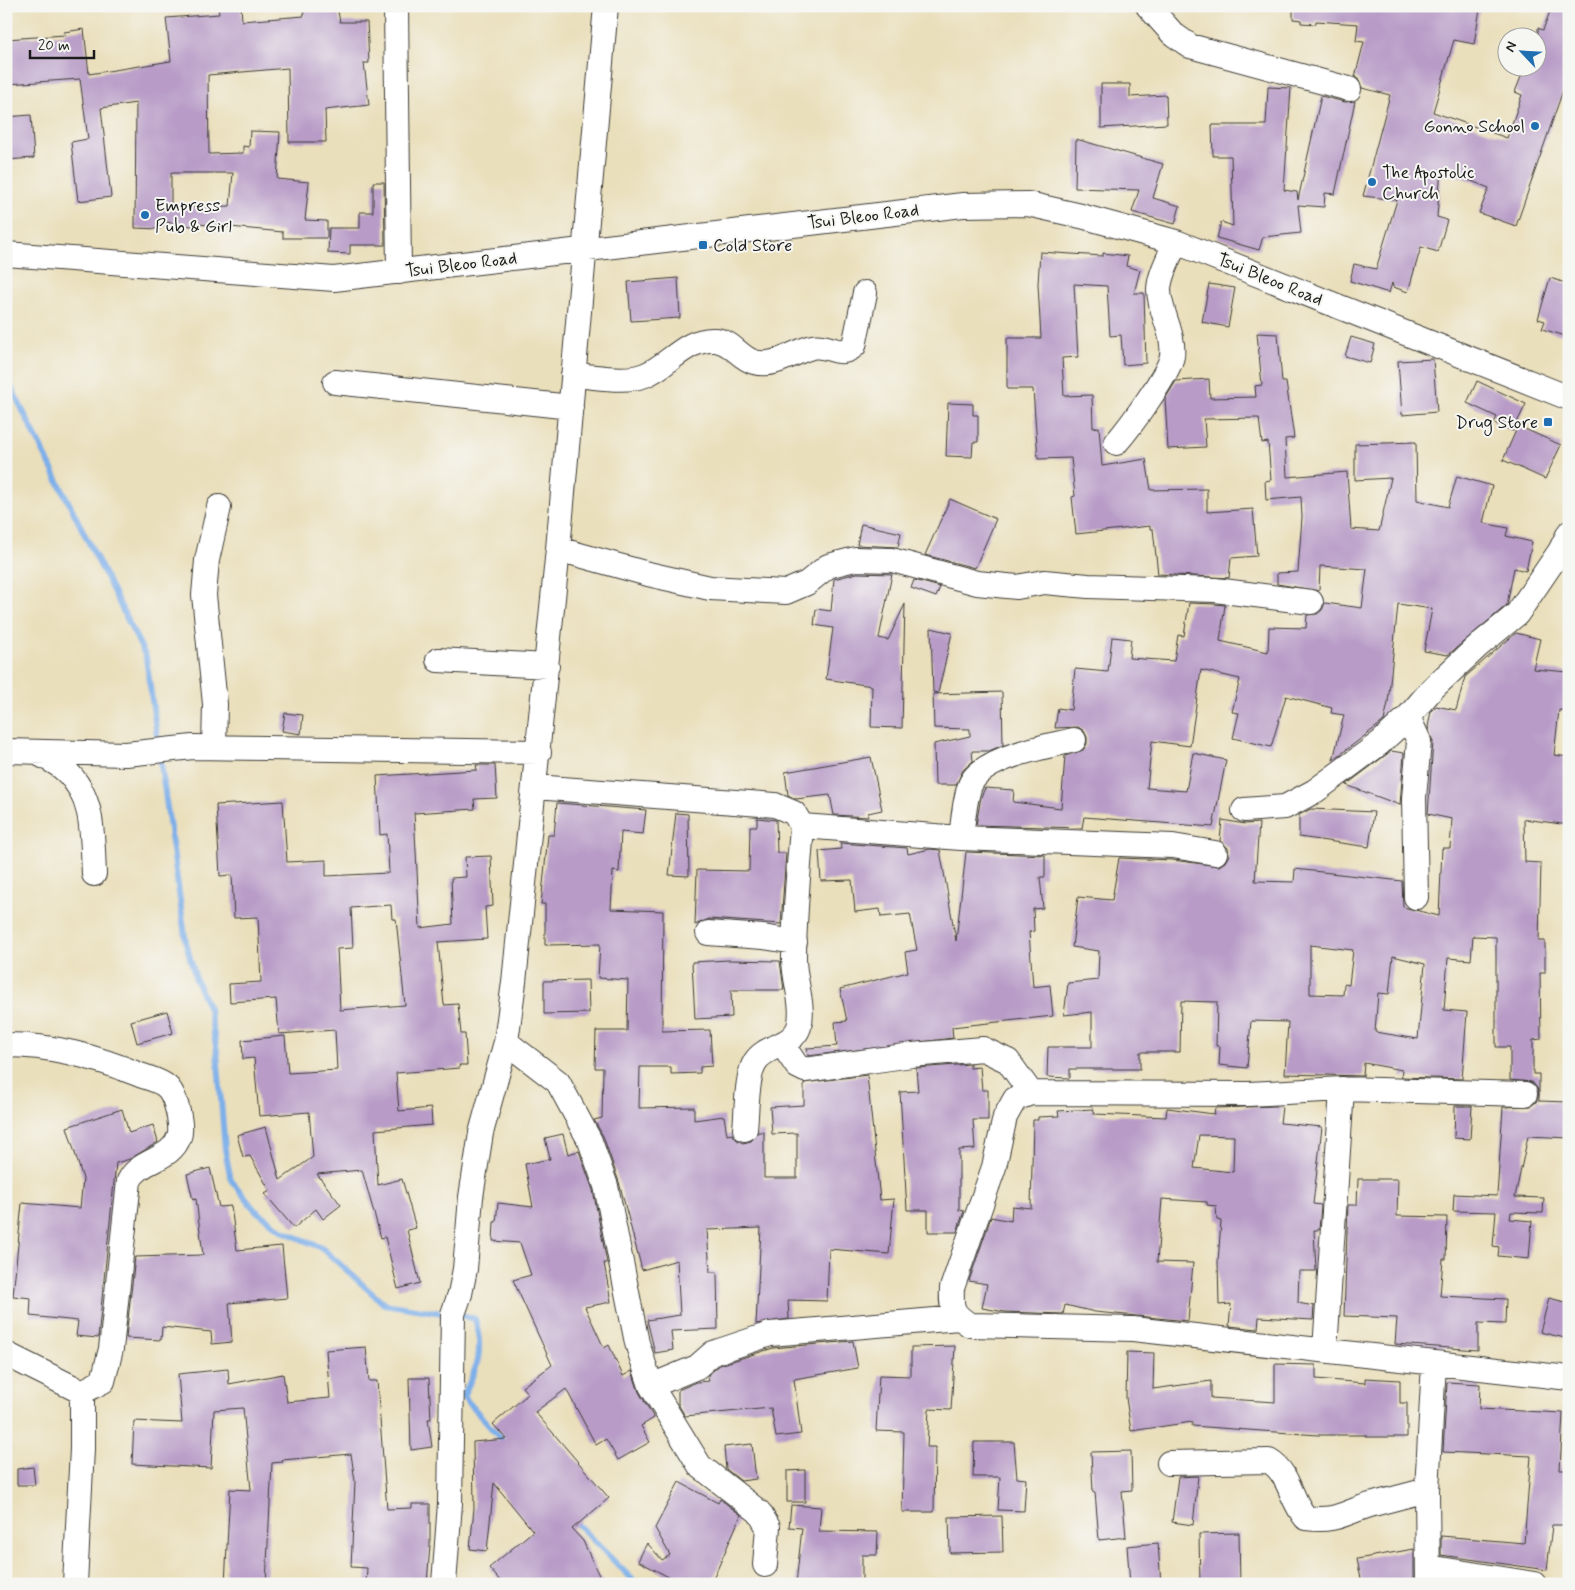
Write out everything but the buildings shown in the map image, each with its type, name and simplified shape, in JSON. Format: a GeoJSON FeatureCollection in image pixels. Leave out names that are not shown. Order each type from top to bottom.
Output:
{"type":"FeatureCollection","features":[{"type":"Feature","properties":{"kind":"street"},"geometry":{"type":"LineString","coordinates":[[396,6],[399,272]]}},
{"type":"Feature","properties":{"kind":"street"},"geometry":{"type":"LineString","coordinates":[[444,1584],[450,1503],[452,1314],[460,1294],[465,1269],[471,1197],[481,1133],[506,1042],[539,752],[606,6]]}},
{"type":"Feature","properties":{"kind":"street"},"geometry":{"type":"LineString","coordinates":[[1148,6],[1174,34],[1190,46],[1350,90]]}},
{"type":"Feature","properties":{"kind":"street","name":"Tsui Bleoo Road"},"geometry":{"type":"LineString","coordinates":[[6,254],[334,279],[962,204],[1028,204],[1081,216],[1176,242],[1569,398]]}},
{"type":"Feature","properties":{"kind":"street"},"geometry":{"type":"LineString","coordinates":[[1116,443],[1133,423],[1172,358],[1172,345],[1160,299],[1159,287],[1176,242]]}},
{"type":"Feature","properties":{"kind":"street"},"geometry":{"type":"LineString","coordinates":[[573,375],[629,378],[644,375],[699,341],[717,340],[731,345],[741,356],[752,362],[764,364],[800,353],[812,347],[822,347],[836,352],[848,351],[854,346],[865,293]]}},
{"type":"Feature","properties":{"kind":"street"},"geometry":{"type":"LineString","coordinates":[[334,382],[570,407]]}},
{"type":"Feature","properties":{"kind":"street"},"geometry":{"type":"LineString","coordinates":[[203,747],[215,704],[204,595],[207,560],[219,507]]}},
{"type":"Feature","properties":{"kind":"street"},"geometry":{"type":"LineString","coordinates":[[1244,810],[1285,807],[1315,791],[1380,743],[1408,717],[1432,689],[1478,646],[1517,614],[1560,551],[1569,533]]}},
{"type":"Feature","properties":{"kind":"street"},"geometry":{"type":"LineString","coordinates":[[558,549],[648,574],[710,588],[786,592],[807,583],[828,566],[855,559],[874,559],[892,560],[978,583],[997,585],[1017,586],[1044,582],[1088,586],[1215,590],[1311,602]]}},
{"type":"Feature","properties":{"kind":"street"},"geometry":{"type":"LineString","coordinates":[[438,660],[547,666]]}},
{"type":"Feature","properties":{"kind":"street"},"geometry":{"type":"LineString","coordinates":[[1408,717],[1419,741],[1414,798],[1416,897]]}},
{"type":"Feature","properties":{"kind":"street"},"geometry":{"type":"LineString","coordinates":[[961,838],[969,787],[977,774],[1002,759],[1074,740]]}},
{"type":"Feature","properties":{"kind":"street"},"geometry":{"type":"LineString","coordinates":[[6,752],[126,754],[203,747],[539,752]]}},
{"type":"Feature","properties":{"kind":"street"},"geometry":{"type":"LineString","coordinates":[[36,752],[66,770],[81,790],[91,814],[94,874]]}},
{"type":"Feature","properties":{"kind":"street"},"geometry":{"type":"LineString","coordinates":[[535,787],[775,805],[794,813],[802,826],[794,960],[800,1012],[798,1028],[791,1040],[755,1061],[750,1076],[745,1129]]}},
{"type":"Feature","properties":{"kind":"street"},"geometry":{"type":"LineString","coordinates":[[802,826],[961,838],[1173,846],[1215,853]]}},
{"type":"Feature","properties":{"kind":"street"},"geometry":{"type":"LineString","coordinates":[[708,933],[763,937],[795,942]]}},
{"type":"Feature","properties":{"kind":"street"},"geometry":{"type":"LineString","coordinates":[[506,1042],[558,1082],[590,1141],[606,1186],[637,1343],[651,1386],[700,1466],[759,1512],[768,1527],[765,1565]]}},
{"type":"Feature","properties":{"kind":"street"},"geometry":{"type":"LineString","coordinates":[[782,1044],[797,1066],[805,1070],[912,1055],[983,1049],[1008,1060],[1031,1093]]}},
{"type":"Feature","properties":{"kind":"street"},"geometry":{"type":"LineString","coordinates":[[6,1045],[54,1048],[109,1062],[158,1082],[167,1086],[174,1096],[179,1116],[180,1136],[174,1148],[139,1168],[129,1181],[111,1350],[103,1381],[82,1392]]}},
{"type":"Feature","properties":{"kind":"street"},"geometry":{"type":"LineString","coordinates":[[1325,1350],[1342,1089]]}},
{"type":"Feature","properties":{"kind":"street"},"geometry":{"type":"LineString","coordinates":[[1525,1094],[1342,1089],[1248,1094],[1031,1093],[1015,1099],[1006,1117],[994,1167],[952,1288],[952,1307],[958,1318],[970,1325],[1133,1330],[1569,1378]]}},
{"type":"Feature","properties":{"kind":"street"},"geometry":{"type":"LineString","coordinates":[[651,1386],[698,1366],[713,1353],[770,1334],[958,1318]]}},
{"type":"Feature","properties":{"kind":"street"},"geometry":{"type":"LineString","coordinates":[[6,1354],[82,1392]]}},
{"type":"Feature","properties":{"kind":"street"},"geometry":{"type":"LineString","coordinates":[[1434,1363],[1427,1490],[1428,1575],[1534,1584]]}},
{"type":"Feature","properties":{"kind":"street"},"geometry":{"type":"LineString","coordinates":[[75,1584],[82,1449],[82,1392]]}},
{"type":"Feature","properties":{"kind":"street"},"geometry":{"type":"LineString","coordinates":[[1169,1463],[1269,1461],[1278,1466],[1291,1489],[1296,1506],[1306,1518],[1320,1520],[1336,1519],[1367,1506],[1427,1490]]}},
{"type":"Feature","properties":{"kind":"waterway"},"geometry":{"type":"LineString","coordinates":[[6,377],[146,657],[186,943],[196,980],[209,1009],[217,1051],[225,1150],[231,1180],[255,1210],[283,1231],[322,1248],[384,1304],[448,1314]]}},
{"type":"Feature","properties":{"kind":"waterway"},"geometry":{"type":"LineString","coordinates":[[458,1314],[475,1319],[479,1340],[476,1367],[463,1396],[506,1445]]}},
{"type":"Feature","properties":{"kind":"waterway"},"geometry":{"type":"LineString","coordinates":[[573,1520],[637,1584]]}},
{"type":"Feature","properties":{"kind":"place","name":"Gonno School"},"geometry":{"type":"Point","coordinates":[1535,126]}},
{"type":"Feature","properties":{"kind":"place","name":"The Apostolic Church"},"geometry":{"type":"Point","coordinates":[1372,182]}},
{"type":"Feature","properties":{"kind":"place","name":"Empress Pub & Girl"},"geometry":{"type":"Point","coordinates":[145,215]}},
{"type":"Feature","properties":{"kind":"place","name":"Cold Store"},"geometry":{"type":"Point","coordinates":[703,245]}},
{"type":"Feature","properties":{"kind":"place","name":"Drug Store"},"geometry":{"type":"Point","coordinates":[1548,422]}}]}
